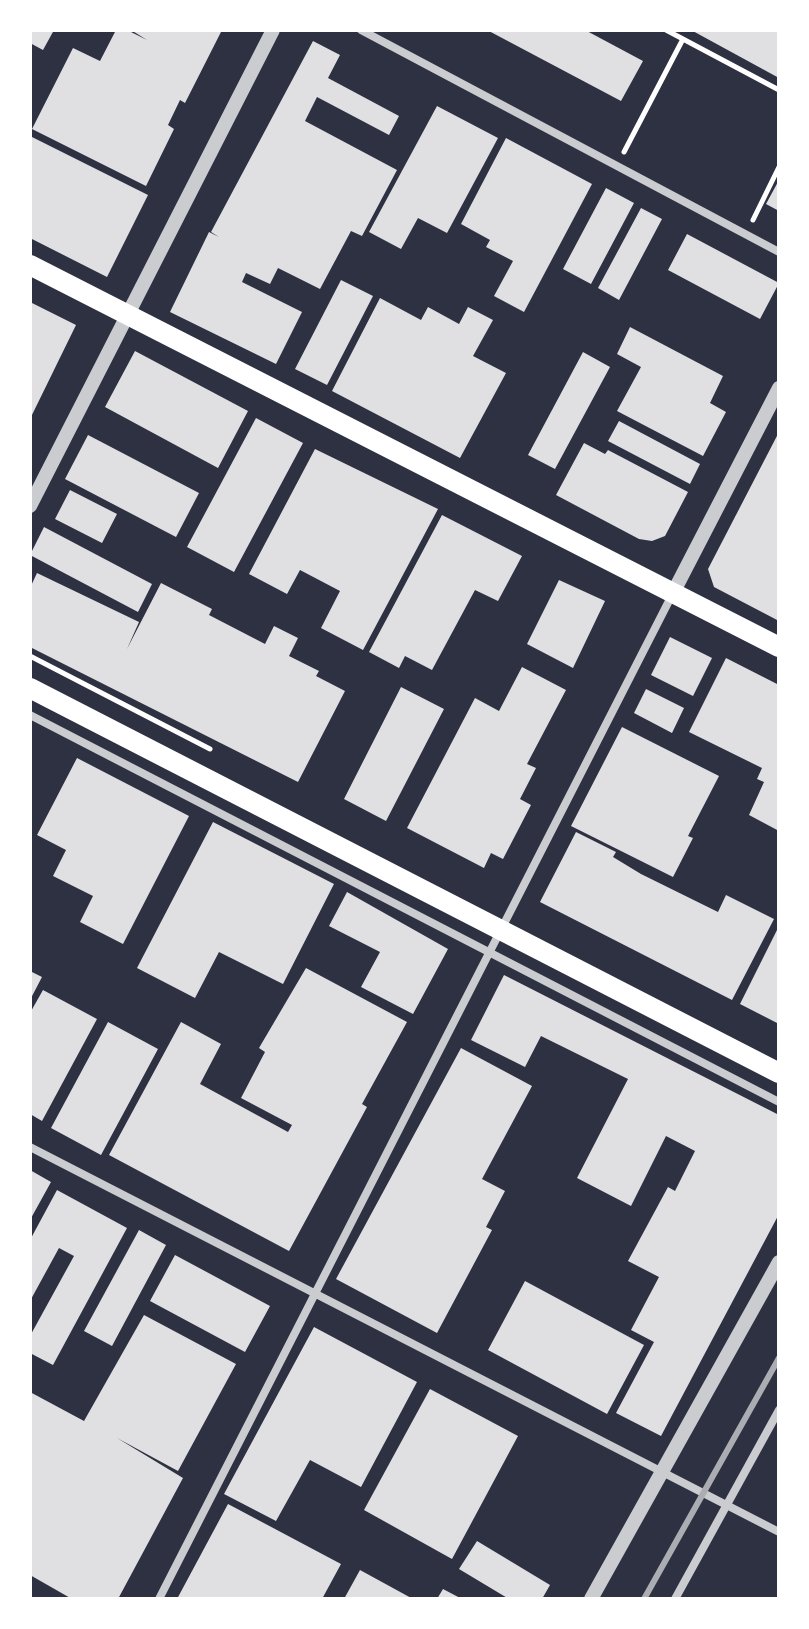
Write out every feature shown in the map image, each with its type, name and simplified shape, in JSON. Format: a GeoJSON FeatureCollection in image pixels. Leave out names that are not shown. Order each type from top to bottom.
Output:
{"type":"FeatureCollection","features":[{"type":"Feature","properties":{"kind":"main road"},"geometry":{"type":"LineString","coordinates":[[30,265],[779,647]]}},
{"type":"Feature","properties":{"kind":"main road"},"geometry":{"type":"LineString","coordinates":[[30,688],[779,1073]]}},
{"type":"Feature","properties":{"kind":"street"},"geometry":{"type":"LineString","coordinates":[[30,506],[273,30]]}},
{"type":"Feature","properties":{"kind":"street"},"geometry":{"type":"LineString","coordinates":[[361,30],[779,252]]}},
{"type":"Feature","properties":{"kind":"street"},"geometry":{"type":"LineString","coordinates":[[159,1599],[779,388]]}},
{"type":"Feature","properties":{"kind":"street"},"geometry":{"type":"LineString","coordinates":[[30,715],[779,1102]]}},
{"type":"Feature","properties":{"kind":"street"},"geometry":{"type":"LineString","coordinates":[[30,1147],[779,1532]]}},
{"type":"Feature","properties":{"kind":"street"},"geometry":{"type":"LineString","coordinates":[[591,1599],[779,1262]]}},
{"type":"Feature","properties":{"kind":"street"},"geometry":{"type":"LineString","coordinates":[[675,1599],[779,1410]]}},
{"type":"Feature","properties":{"kind":"path"},"geometry":{"type":"LineString","coordinates":[[666,30],[779,90]]}},
{"type":"Feature","properties":{"kind":"path"},"geometry":{"type":"LineString","coordinates":[[617,165],[683,39]]}},
{"type":"Feature","properties":{"kind":"path"},"geometry":{"type":"LineString","coordinates":[[746,234],[779,167]]}},
{"type":"Feature","properties":{"kind":"building"},"geometry":{"type":"Polygon","coordinates":[[[30,30],[54,30],[43,50],[30,43],[30,30]]]}},
{"type":"Feature","properties":{"kind":"building"},"geometry":{"type":"Polygon","coordinates":[[[116,30],[127,30],[147,40],[131,30],[222,30],[185,103],[180,100],[168,125],[174,129],[146,186],[32,129],[73,48],[100,61],[116,30]]]}},
{"type":"Feature","properties":{"kind":"building"},"geometry":{"type":"Polygon","coordinates":[[[487,30],[585,30],[643,61],[621,101],[487,30]]]}},
{"type":"Feature","properties":{"kind":"building"},"geometry":{"type":"Polygon","coordinates":[[[691,30],[779,30],[779,78],[691,30]]]}},
{"type":"Feature","properties":{"kind":"building"},"geometry":{"type":"Polygon","coordinates":[[[313,41],[340,55],[328,78],[399,116],[389,135],[317,97],[305,121],[397,170],[362,236],[351,231],[320,289],[278,268],[270,284],[246,273],[242,282],[302,312],[276,364],[170,312],[209,232],[219,237],[211,232],[313,41]]]}},
{"type":"Feature","properties":{"kind":"building"},"geometry":{"type":"Polygon","coordinates":[[[437,106],[498,138],[447,233],[418,218],[401,249],[369,232],[437,106]]]}},
{"type":"Feature","properties":{"kind":"building"},"geometry":{"type":"Polygon","coordinates":[[[30,136],[148,195],[107,277],[30,238],[30,136]]]}},
{"type":"Feature","properties":{"kind":"building"},"geometry":{"type":"Polygon","coordinates":[[[506,138],[592,184],[524,312],[494,296],[513,261],[486,247],[490,240],[461,224],[506,138]]]}},
{"type":"Feature","properties":{"kind":"building"},"geometry":{"type":"Polygon","coordinates":[[[779,180],[779,211],[766,204],[779,180]]]}},
{"type":"Feature","properties":{"kind":"building"},"geometry":{"type":"Polygon","coordinates":[[[606,188],[634,203],[591,284],[563,269],[606,188]]]}},
{"type":"Feature","properties":{"kind":"building"},"geometry":{"type":"Polygon","coordinates":[[[641,208],[662,219],[619,300],[598,288],[641,208]]]}},
{"type":"Feature","properties":{"kind":"building"},"geometry":{"type":"Polygon","coordinates":[[[687,234],[779,283],[760,319],[668,270],[687,234]]]}},
{"type":"Feature","properties":{"kind":"building"},"geometry":{"type":"Polygon","coordinates":[[[341,280],[373,296],[327,385],[295,369],[341,280]]]}},
{"type":"Feature","properties":{"kind":"building"},"geometry":{"type":"Polygon","coordinates":[[[380,298],[421,320],[428,307],[459,324],[468,307],[493,320],[473,356],[506,373],[460,458],[332,391],[380,298]]]}},
{"type":"Feature","properties":{"kind":"building"},"geometry":{"type":"Polygon","coordinates":[[[30,302],[76,325],[30,419],[30,302]]]}},
{"type":"Feature","properties":{"kind":"building"},"geometry":{"type":"Polygon","coordinates":[[[630,327],[723,376],[710,403],[726,412],[703,456],[617,411],[641,367],[617,354],[630,327]]]}},
{"type":"Feature","properties":{"kind":"building"},"geometry":{"type":"Polygon","coordinates":[[[135,351],[248,411],[218,468],[105,407],[135,351]]]}},
{"type":"Feature","properties":{"kind":"building"},"geometry":{"type":"Polygon","coordinates":[[[583,352],[610,367],[555,469],[528,455],[583,352]]]}},
{"type":"Feature","properties":{"kind":"building"},"geometry":{"type":"Polygon","coordinates":[[[256,418],[303,443],[234,572],[187,547],[256,418]]]}},
{"type":"Feature","properties":{"kind":"building"},"geometry":{"type":"Polygon","coordinates":[[[619,421],[700,464],[690,484],[608,441],[619,421]]]}},
{"type":"Feature","properties":{"kind":"building"},"geometry":{"type":"Polygon","coordinates":[[[779,432],[779,621],[714,587],[708,569],[779,432]]]}},
{"type":"Feature","properties":{"kind":"building"},"geometry":{"type":"Polygon","coordinates":[[[88,435],[199,493],[176,537],[65,479],[88,435]]]}},
{"type":"Feature","properties":{"kind":"building"},"geometry":{"type":"Polygon","coordinates":[[[584,443],[605,454],[608,450],[688,492],[665,536],[652,541],[639,539],[556,495],[584,443]]]}},
{"type":"Feature","properties":{"kind":"building"},"geometry":{"type":"Polygon","coordinates":[[[315,449],[438,509],[363,650],[321,628],[340,591],[300,570],[287,594],[249,574],[315,449]]]}},
{"type":"Feature","properties":{"kind":"building"},"geometry":{"type":"Polygon","coordinates":[[[70,490],[117,514],[102,543],[55,519],[70,490]]]}},
{"type":"Feature","properties":{"kind":"building"},"geometry":{"type":"Polygon","coordinates":[[[442,515],[522,556],[498,601],[475,590],[432,670],[405,656],[399,668],[369,652],[442,515]]]}},
{"type":"Feature","properties":{"kind":"building"},"geometry":{"type":"Polygon","coordinates":[[[44,527],[152,584],[138,612],[30,555],[44,527]]]}},
{"type":"Feature","properties":{"kind":"building"},"geometry":{"type":"Polygon","coordinates":[[[37,573],[139,622],[127,649],[161,583],[212,609],[209,615],[265,644],[274,626],[298,638],[289,656],[319,671],[316,676],[345,691],[298,782],[30,647],[30,588],[37,573]]]}},
{"type":"Feature","properties":{"kind":"building"},"geometry":{"type":"Polygon","coordinates":[[[559,580],[605,601],[573,668],[527,644],[559,580]]]}},
{"type":"Feature","properties":{"kind":"building"},"geometry":{"type":"Polygon","coordinates":[[[670,637],[712,658],[693,696],[651,675],[670,637]]]}},
{"type":"Feature","properties":{"kind":"building"},"geometry":{"type":"Polygon","coordinates":[[[726,658],[779,685],[779,831],[749,815],[764,782],[757,779],[762,768],[689,732],[726,658]]]}},
{"type":"Feature","properties":{"kind":"building"},"geometry":{"type":"Polygon","coordinates":[[[522,667],[566,690],[527,764],[536,768],[520,799],[531,805],[503,859],[491,853],[484,868],[407,828],[475,698],[499,711],[522,667]]]}},
{"type":"Feature","properties":{"kind":"building"},"geometry":{"type":"Polygon","coordinates":[[[401,687],[444,709],[386,821],[344,799],[401,687]]]}},
{"type":"Feature","properties":{"kind":"building"},"geometry":{"type":"Polygon","coordinates":[[[646,689],[684,708],[672,733],[634,713],[646,689]]]}},
{"type":"Feature","properties":{"kind":"building"},"geometry":{"type":"Polygon","coordinates":[[[622,727],[719,776],[688,836],[693,838],[673,877],[571,826],[622,727]]]}},
{"type":"Feature","properties":{"kind":"building"},"geometry":{"type":"Polygon","coordinates":[[[77,758],[189,816],[123,944],[80,922],[93,896],[53,876],[66,850],[37,835],[77,758]]]}},
{"type":"Feature","properties":{"kind":"building"},"geometry":{"type":"Polygon","coordinates":[[[213,822],[334,884],[283,984],[219,952],[195,998],[137,968],[213,822]]]}},
{"type":"Feature","properties":{"kind":"building"},"geometry":{"type":"Polygon","coordinates":[[[576,832],[616,852],[613,857],[641,874],[718,912],[726,895],[774,919],[732,1000],[540,902],[576,832]]]}},
{"type":"Feature","properties":{"kind":"building"},"geometry":{"type":"Polygon","coordinates":[[[347,892],[448,949],[413,1014],[361,987],[380,952],[329,926],[347,892]]]}},
{"type":"Feature","properties":{"kind":"building"},"geometry":{"type":"Polygon","coordinates":[[[779,926],[779,1024],[740,1004],[779,926]]]}},
{"type":"Feature","properties":{"kind":"building"},"geometry":{"type":"Polygon","coordinates":[[[306,968],[407,1022],[362,1104],[367,1107],[289,1251],[109,1155],[181,1022],[221,1044],[200,1084],[288,1132],[292,1125],[241,1098],[265,1052],[259,1048],[306,968]]]}},
{"type":"Feature","properties":{"kind":"building"},"geometry":{"type":"Polygon","coordinates":[[[30,971],[42,977],[30,1000],[30,971]]]}},
{"type":"Feature","properties":{"kind":"building"},"geometry":{"type":"Polygon","coordinates":[[[504,975],[779,1115],[779,1214],[661,1436],[616,1413],[654,1342],[631,1330],[659,1277],[628,1261],[668,1187],[675,1191],[695,1151],[666,1136],[631,1206],[577,1178],[628,1079],[541,1036],[525,1067],[471,1040],[504,975]]]}},
{"type":"Feature","properties":{"kind":"building"},"geometry":{"type":"Polygon","coordinates":[[[43,990],[97,1019],[42,1121],[30,1114],[30,1013],[43,990]]]}},
{"type":"Feature","properties":{"kind":"building"},"geometry":{"type":"Polygon","coordinates":[[[108,1022],[158,1049],[101,1155],[51,1128],[108,1022]]]}},
{"type":"Feature","properties":{"kind":"building"},"geometry":{"type":"Polygon","coordinates":[[[461,1048],[532,1086],[482,1179],[505,1191],[486,1227],[492,1230],[437,1333],[336,1279],[461,1048]]]}},
{"type":"Feature","properties":{"kind":"building"},"geometry":{"type":"Polygon","coordinates":[[[30,1170],[51,1182],[30,1220],[30,1170]]]}},
{"type":"Feature","properties":{"kind":"building"},"geometry":{"type":"Polygon","coordinates":[[[57,1190],[127,1228],[53,1365],[30,1353],[30,1336],[74,1256],[59,1248],[30,1301],[30,1240],[57,1190]]]}},
{"type":"Feature","properties":{"kind":"building"},"geometry":{"type":"Polygon","coordinates":[[[139,1230],[166,1245],[112,1346],[84,1331],[139,1230]]]}},
{"type":"Feature","properties":{"kind":"building"},"geometry":{"type":"Polygon","coordinates":[[[175,1255],[270,1306],[245,1352],[150,1301],[175,1255]]]}},
{"type":"Feature","properties":{"kind":"building"},"geometry":{"type":"Polygon","coordinates":[[[525,1281],[644,1345],[607,1414],[488,1350],[525,1281]]]}},
{"type":"Feature","properties":{"kind":"building"},"geometry":{"type":"Polygon","coordinates":[[[144,1315],[236,1364],[178,1471],[117,1438],[183,1478],[118,1599],[72,1599],[30,1575],[30,1392],[84,1421],[144,1315]]]}},
{"type":"Feature","properties":{"kind":"building"},"geometry":{"type":"Polygon","coordinates":[[[314,1327],[417,1382],[361,1487],[310,1460],[276,1521],[224,1494],[314,1327]]]}},
{"type":"Feature","properties":{"kind":"building"},"geometry":{"type":"Polygon","coordinates":[[[430,1389],[518,1436],[452,1559],[364,1510],[430,1389]]]}},
{"type":"Feature","properties":{"kind":"building"},"geometry":{"type":"Polygon","coordinates":[[[228,1504],[341,1564],[322,1599],[177,1599],[228,1504]]]}},
{"type":"Feature","properties":{"kind":"building"},"geometry":{"type":"Polygon","coordinates":[[[477,1541],[550,1585],[542,1599],[509,1599],[459,1569],[477,1541]]]}},
{"type":"Feature","properties":{"kind":"building"},"geometry":{"type":"Polygon","coordinates":[[[360,1570],[413,1599],[344,1599],[360,1570]]]}},
{"type":"Feature","properties":{"kind":"building"},"geometry":{"type":"Polygon","coordinates":[[[443,1589],[462,1599],[437,1599],[443,1589]]]}},
{"type":"Feature","properties":{"kind":"railway"},"geometry":{"type":"LineString","coordinates":[[644,1599],[779,1358]]}}]}
